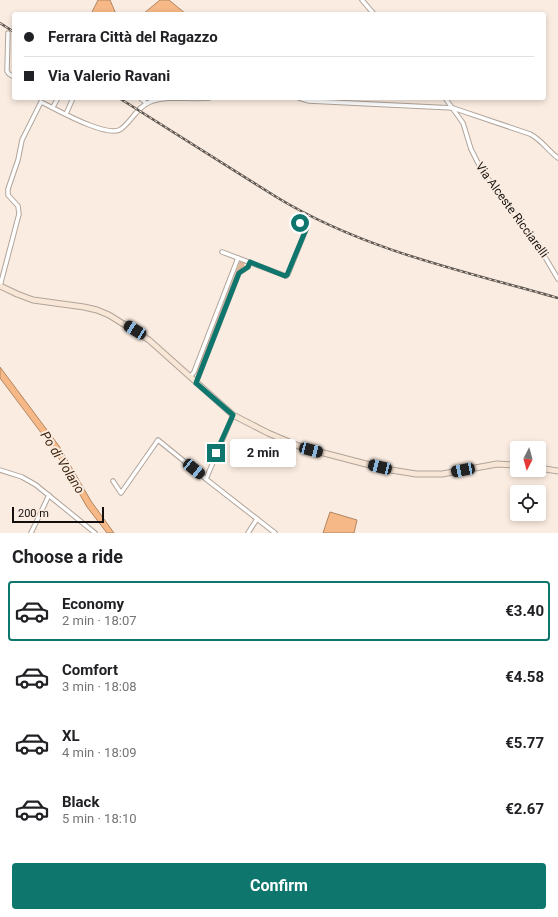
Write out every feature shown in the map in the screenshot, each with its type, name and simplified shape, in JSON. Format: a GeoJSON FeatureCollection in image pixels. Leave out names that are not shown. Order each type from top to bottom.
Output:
{"type":"FeatureCollection","features":[{"type":"Feature","properties":{"kind":"main road"},"geometry":{"type":"LineString","coordinates":[[0,286],[33,300],[84,307],[109,315],[149,340],[233,415],[268,433],[302,447],[404,472],[420,474],[438,474],[494,464],[510,465]]}},
{"type":"Feature","properties":{"kind":"main road"},"geometry":{"type":"LineString","coordinates":[[546,469],[558,470]]}},
{"type":"Feature","properties":{"kind":"street"},"geometry":{"type":"LineString","coordinates":[[362,0],[372,12]]}},
{"type":"Feature","properties":{"kind":"street"},"geometry":{"type":"LineString","coordinates":[[8,33],[7,71],[8,74],[12,76]]}},
{"type":"Feature","properties":{"kind":"street"},"geometry":{"type":"LineString","coordinates":[[0,286],[19,214],[18,206],[8,195],[8,189],[18,160],[22,140],[41,100],[53,108],[91,125],[113,131],[122,128],[146,103],[157,100]]}},
{"type":"Feature","properties":{"kind":"street"},"geometry":{"type":"LineString","coordinates":[[53,108],[57,100]]}},
{"type":"Feature","properties":{"kind":"street"},"geometry":{"type":"LineString","coordinates":[[66,114],[72,100]]}},
{"type":"Feature","properties":{"kind":"street"},"geometry":{"type":"LineString","coordinates":[[142,100],[146,103]]}},
{"type":"Feature","properties":{"kind":"street"},"geometry":{"type":"LineString","coordinates":[[306,100],[452,108],[462,110],[530,134],[539,139],[550,152],[558,158]]}},
{"type":"Feature","properties":{"kind":"street","name":"Via Alceste Ricciarelli"},"geometry":{"type":"LineString","coordinates":[[446,100],[463,123],[471,149],[478,164],[545,256],[558,279]]}},
{"type":"Feature","properties":{"kind":"street"},"geometry":{"type":"LineString","coordinates":[[456,112],[462,110]]}},
{"type":"Feature","properties":{"kind":"street"},"geometry":{"type":"LineString","coordinates":[[456,112],[467,112]]}},
{"type":"Feature","properties":{"kind":"street"},"geometry":{"type":"LineString","coordinates":[[222,252],[285,276],[287,275],[307,227],[300,223]]}},
{"type":"Feature","properties":{"kind":"street"},"geometry":{"type":"LineString","coordinates":[[190,377],[194,372],[238,258]]}},
{"type":"Feature","properties":{"kind":"street"},"geometry":{"type":"LineString","coordinates":[[196,383],[239,273],[248,267],[250,262]]}},
{"type":"Feature","properties":{"kind":"street"},"geometry":{"type":"LineString","coordinates":[[206,479],[233,415]]}},
{"type":"Feature","properties":{"kind":"street"},"geometry":{"type":"LineString","coordinates":[[113,481],[121,493],[158,440],[275,533]]}},
{"type":"Feature","properties":{"kind":"street"},"geometry":{"type":"LineString","coordinates":[[0,470],[22,477],[36,485],[95,533]]}},
{"type":"Feature","properties":{"kind":"street"},"geometry":{"type":"LineString","coordinates":[[31,533],[49,495]]}},
{"type":"Feature","properties":{"kind":"street"},"geometry":{"type":"LineString","coordinates":[[248,533],[257,519]]}},
{"type":"Feature","properties":{"kind":"shaded area"},"geometry":{"type":"Polygon","coordinates":[[[240,261],[245,263],[239,272],[199,374],[196,373],[240,261]]]}},
{"type":"Feature","properties":{"kind":"water"},"geometry":{"type":"Polygon","coordinates":[[[98,0],[110,0],[115,12],[92,12],[98,0]]]}},
{"type":"Feature","properties":{"kind":"water"},"geometry":{"type":"Polygon","coordinates":[[[160,0],[169,0],[184,12],[145,12],[160,0]]]}},
{"type":"Feature","properties":{"kind":"water","name":"Po di Volano"},"geometry":{"type":"Polygon","coordinates":[[[0,367],[59,446],[91,501],[114,533],[107,533],[87,507],[54,450],[0,378],[0,367]]]}},
{"type":"Feature","properties":{"kind":"water"},"geometry":{"type":"Polygon","coordinates":[[[330,512],[357,520],[354,533],[323,533],[330,512]]]}},
{"type":"Feature","properties":{"kind":"railway"},"geometry":{"type":"LineString","coordinates":[[0,23],[12,31]]}},
{"type":"Feature","properties":{"kind":"railway"},"geometry":{"type":"LineString","coordinates":[[122,100],[278,198],[345,232],[379,245],[450,268],[558,298]]}},
{"type":"Feature","properties":{"kind":"route"},"geometry":{"type":"LineString","coordinates":[[216,453],[233,415],[196,383],[239,273],[248,267],[250,262],[286,276],[307,227],[300,223]]}}]}
